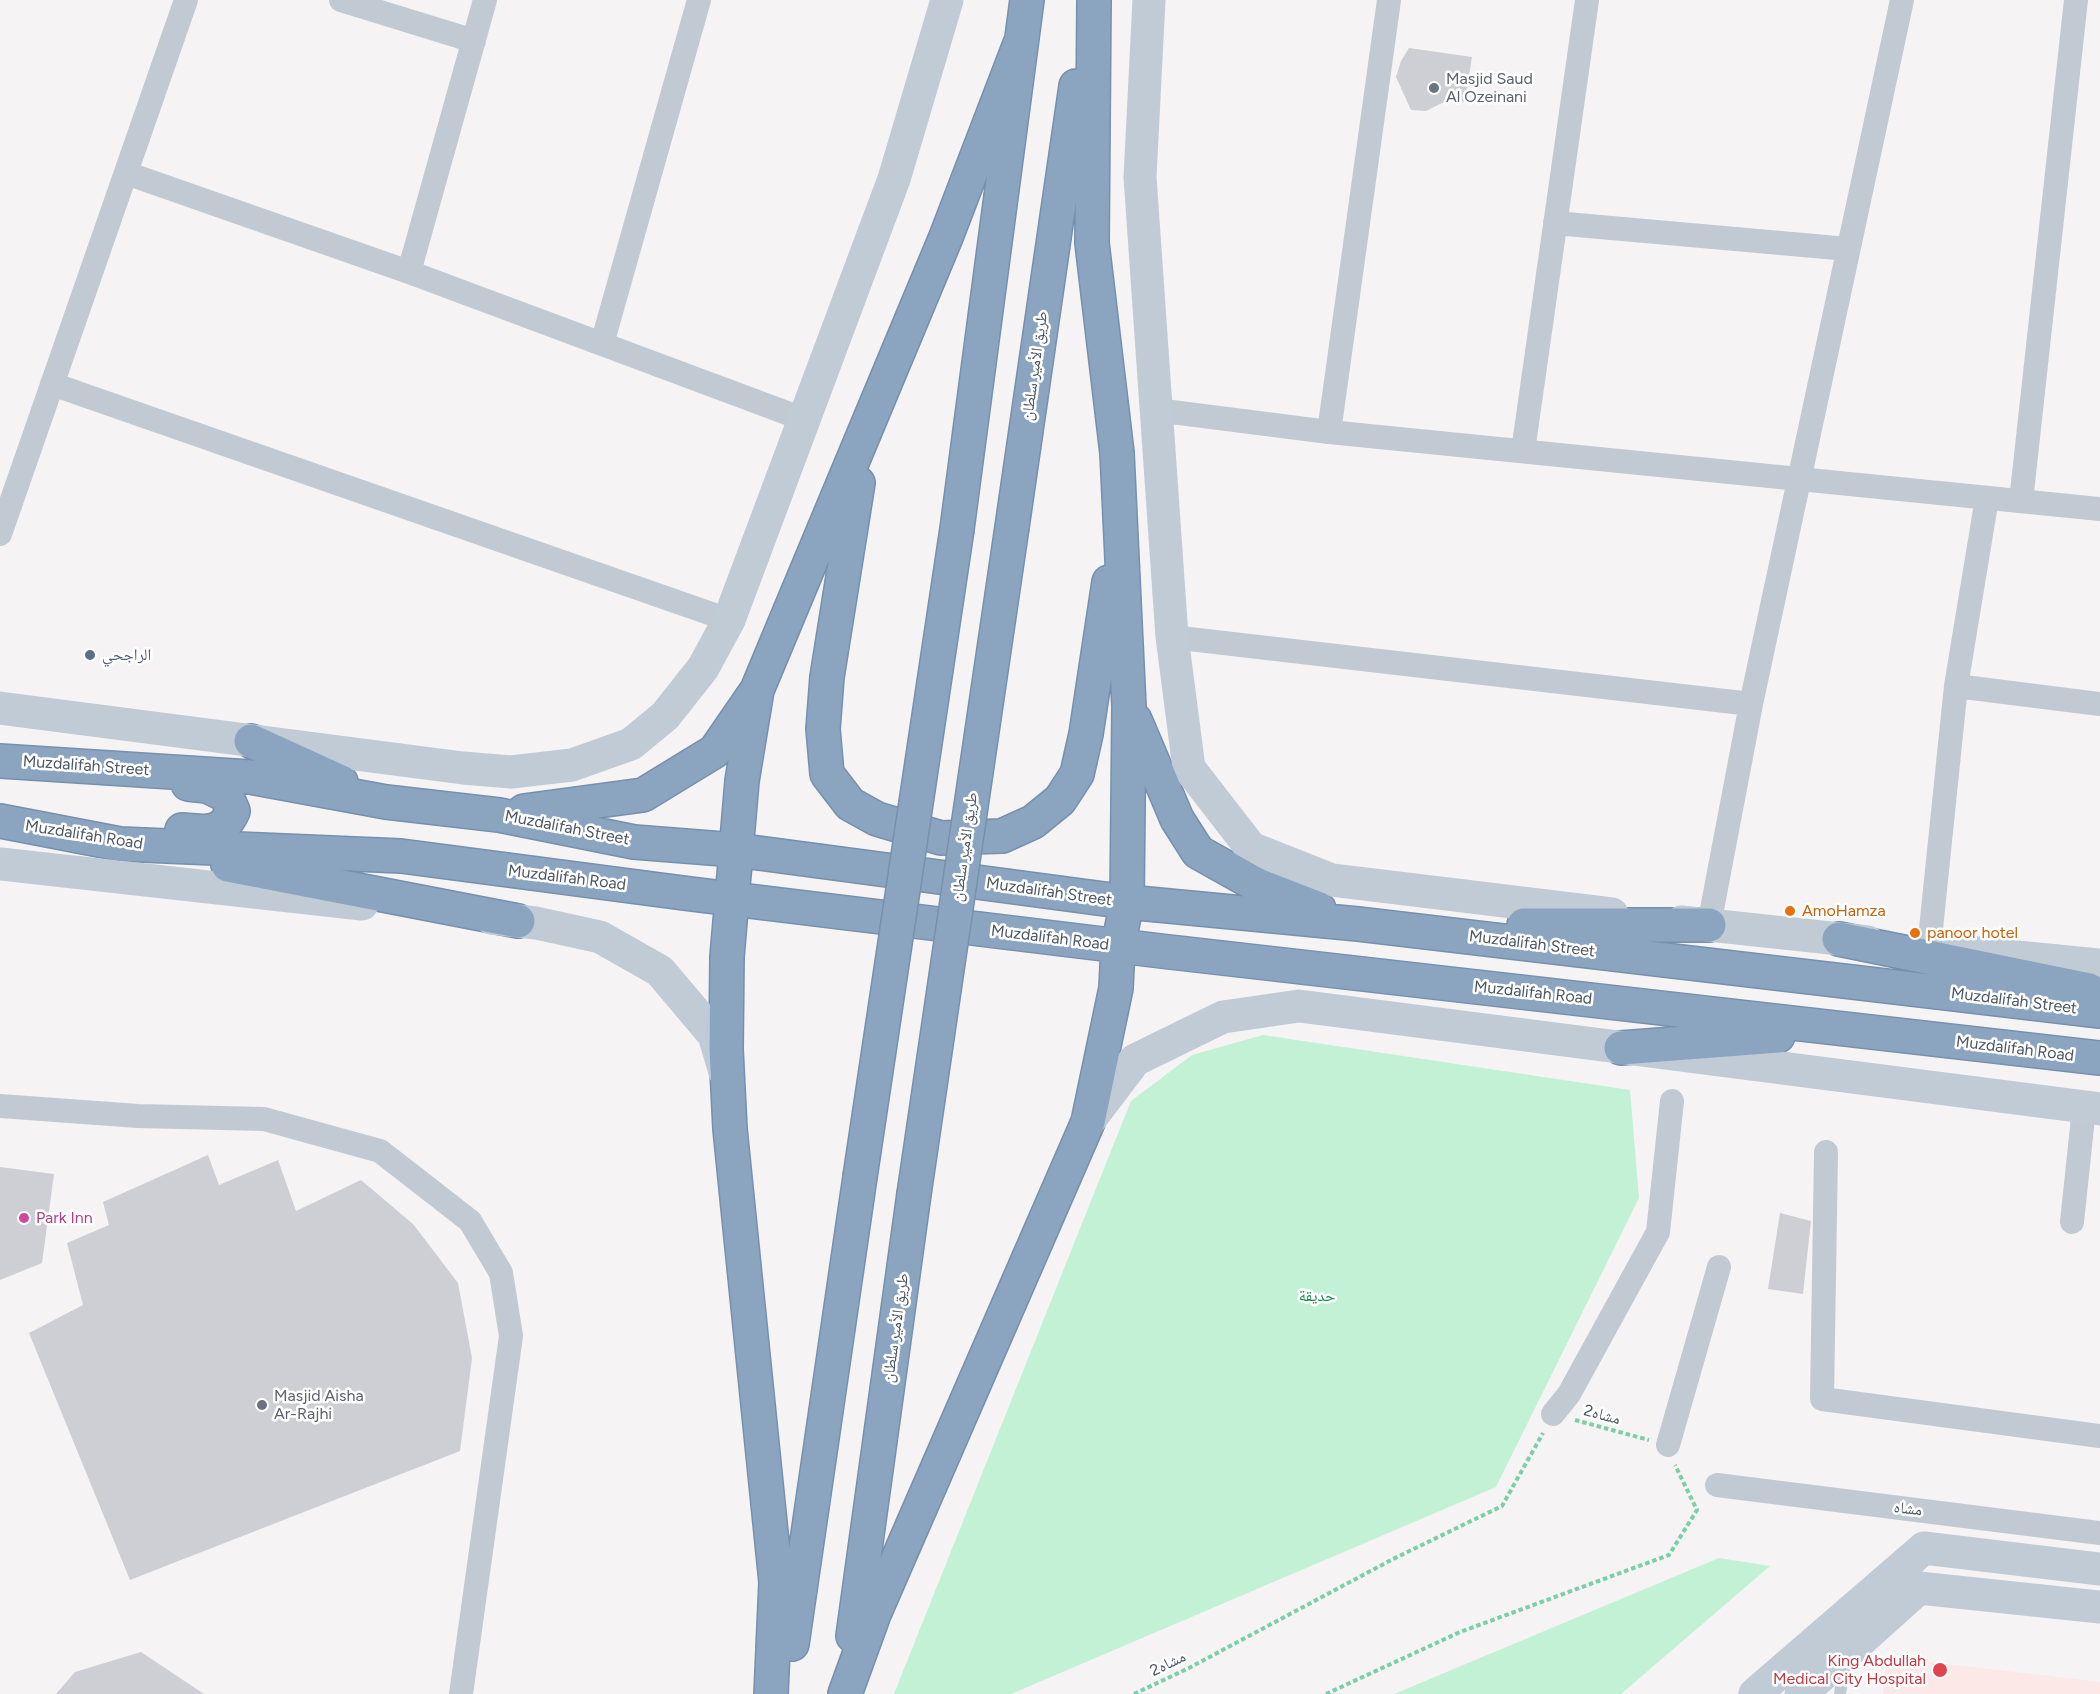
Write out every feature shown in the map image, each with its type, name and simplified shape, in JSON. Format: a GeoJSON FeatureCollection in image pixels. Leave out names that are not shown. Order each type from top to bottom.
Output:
{"type":"FeatureCollection","features":[{"type":"Feature","properties":{"kind":"highway"},"geometry":{"type":"LineString","coordinates":[[784,1694],[957,529],[1027,0]]}},
{"type":"Feature","properties":{"kind":"highway","name":"طريق الأمير سلطان"},"geometry":{"type":"LineString","coordinates":[[845,1694],[914,1194],[1089,0]]}},
{"type":"Feature","properties":{"kind":"highway"},"geometry":{"type":"LineString","coordinates":[[845,1694],[874,1614],[1088,1122],[1116,988],[1118,946],[1127,902],[1130,707],[1117,453],[1092,243],[1094,0]]}},
{"type":"Feature","properties":{"kind":"highway"},"geometry":{"type":"LineString","coordinates":[[499,814],[643,795],[715,751],[757,690],[946,237],[1020,44]]}},
{"type":"Feature","properties":{"kind":"highway"},"geometry":{"type":"LineString","coordinates":[[867,428],[826,677],[823,729],[827,774],[850,804],[877,819],[942,838],[1002,836],[1033,822],[1060,800],[1077,774],[1086,734],[1119,507]]}},
{"type":"Feature","properties":{"kind":"highway"},"geometry":{"type":"LineString","coordinates":[[757,690],[742,781],[736,850],[728,957],[726,1049],[730,1129],[776,1582],[771,1694]]}},
{"type":"Feature","properties":{"kind":"highway"},"geometry":{"type":"LineString","coordinates":[[1130,707],[1177,819],[1198,852],[1257,885],[1358,924],[1709,925]]}},
{"type":"Feature","properties":{"kind":"highway"},"geometry":{"type":"LineString","coordinates":[[251,741],[386,802]]}},
{"type":"Feature","properties":{"kind":"highway"},"geometry":{"type":"LineString","coordinates":[[0,761],[207,786],[226,795],[233,811],[228,821],[213,832],[0,821]]}},
{"type":"Feature","properties":{"kind":"highway","name":"Muzdalifah Street"},"geometry":{"type":"LineString","coordinates":[[0,761],[250,777],[386,802],[499,814],[633,842],[736,850],[1127,902],[1358,924],[2100,1011]]}},
{"type":"Feature","properties":{"kind":"highway","name":"Muzdalifah Road"},"geometry":{"type":"LineString","coordinates":[[0,821],[120,844],[401,856],[1118,946],[2100,1058]]}},
{"type":"Feature","properties":{"kind":"highway"},"geometry":{"type":"LineString","coordinates":[[120,844],[518,921]]}},
{"type":"Feature","properties":{"kind":"highway"},"geometry":{"type":"LineString","coordinates":[[691,894],[715,884],[719,866],[700,848]]}},
{"type":"Feature","properties":{"kind":"highway"},"geometry":{"type":"LineString","coordinates":[[1161,951],[1135,934],[1138,914],[1167,906]]}},
{"type":"Feature","properties":{"kind":"highway"},"geometry":{"type":"LineString","coordinates":[[1839,939],[2100,992]]}},
{"type":"Feature","properties":{"kind":"highway"},"geometry":{"type":"LineString","coordinates":[[1621,1048],[1855,1030]]}},
{"type":"Feature","properties":{"kind":"highway"},"geometry":{"type":"LineString","coordinates":[[1914,1037],[2100,1071]]}},
{"type":"Feature","properties":{"kind":"street"},"geometry":{"type":"LineString","coordinates":[[0,534],[186,0]]}},
{"type":"Feature","properties":{"kind":"street"},"geometry":{"type":"LineString","coordinates":[[341,0],[474,40]]}},
{"type":"Feature","properties":{"kind":"street"},"geometry":{"type":"LineString","coordinates":[[409,272],[485,0]]}},
{"type":"Feature","properties":{"kind":"street"},"geometry":{"type":"LineString","coordinates":[[602,344],[699,0]]}},
{"type":"Feature","properties":{"kind":"street"},"geometry":{"type":"LineString","coordinates":[[0,708],[463,768],[511,772],[572,765],[631,744],[665,716],[703,669],[729,620],[894,179],[947,0]]}},
{"type":"Feature","properties":{"kind":"street"},"geometry":{"type":"LineString","coordinates":[[1149,0],[1140,177],[1172,637],[1190,768],[1251,848],[1332,880],[1709,925],[2100,965]]}},
{"type":"Feature","properties":{"kind":"street"},"geometry":{"type":"LineString","coordinates":[[1329,432],[1389,0]]}},
{"type":"Feature","properties":{"kind":"street"},"geometry":{"type":"LineString","coordinates":[[1523,451],[1587,0]]}},
{"type":"Feature","properties":{"kind":"street"},"geometry":{"type":"LineString","coordinates":[[1709,925],[1751,704],[1902,0]]}},
{"type":"Feature","properties":{"kind":"street"},"geometry":{"type":"LineString","coordinates":[[2021,501],[2076,0]]}},
{"type":"Feature","properties":{"kind":"street"},"geometry":{"type":"LineString","coordinates":[[126,173],[409,272],[803,419]]}},
{"type":"Feature","properties":{"kind":"street"},"geometry":{"type":"LineString","coordinates":[[1555,223],[1848,249]]}},
{"type":"Feature","properties":{"kind":"street"},"geometry":{"type":"LineString","coordinates":[[52,384],[729,620]]}},
{"type":"Feature","properties":{"kind":"street"},"geometry":{"type":"LineString","coordinates":[[1156,410],[1329,432],[2100,509]]}},
{"type":"Feature","properties":{"kind":"street"},"geometry":{"type":"LineString","coordinates":[[1929,948],[1956,686],[1987,498]]}},
{"type":"Feature","properties":{"kind":"street"},"geometry":{"type":"LineString","coordinates":[[1172,637],[1751,704]]}},
{"type":"Feature","properties":{"kind":"street"},"geometry":{"type":"LineString","coordinates":[[1956,686],[2100,704]]}},
{"type":"Feature","properties":{"kind":"street"},"geometry":{"type":"LineString","coordinates":[[0,864],[536,923],[600,937],[660,971],[714,1035],[728,1080]]}},
{"type":"Feature","properties":{"kind":"street"},"geometry":{"type":"LineString","coordinates":[[1088,1122],[1135,1060],[1223,1017],[1299,1006],[2092,1108],[2072,1222]]}},
{"type":"Feature","properties":{"kind":"street"},"geometry":{"type":"LineString","coordinates":[[1553,1414],[1569,1394],[1658,1232],[1672,1101]]}},
{"type":"Feature","properties":{"kind":"street"},"geometry":{"type":"LineString","coordinates":[[0,1106],[138,1116],[264,1119],[380,1151],[470,1221],[501,1273],[511,1336],[461,1694]]}},
{"type":"Feature","properties":{"kind":"street"},"geometry":{"type":"LineString","coordinates":[[1826,1152],[1822,1400],[2100,1436]]}},
{"type":"Feature","properties":{"kind":"street"},"geometry":{"type":"LineString","coordinates":[[1668,1445],[1719,1267]]}},
{"type":"Feature","properties":{"kind":"street","name":"مشاه"},"geometry":{"type":"LineString","coordinates":[[1717,1485],[2100,1533]]}},
{"type":"Feature","properties":{"kind":"street"},"geometry":{"type":"LineString","coordinates":[[1755,1694],[1924,1548],[2100,1569]]}},
{"type":"Feature","properties":{"kind":"street"},"geometry":{"type":"LineString","coordinates":[[1801,1694],[1919,1588],[2100,1607]]}},
{"type":"Feature","properties":{"kind":"lane"},"geometry":{"type":"LineString","coordinates":[[1840,1694],[1846,1653]]}},
{"type":"Feature","properties":{"kind":"path","name":"مشاه2"},"geometry":{"type":"LineString","coordinates":[[1134,1694],[1393,1559],[1502,1506],[1553,1414],[1668,1445]]}},
{"type":"Feature","properties":{"kind":"path"},"geometry":{"type":"LineString","coordinates":[[1326,1694],[1460,1632],[1668,1555],[1696,1510],[1668,1445]]}},
{"type":"Feature","properties":{"kind":"shaded area","name":"King Abdullah Medical City Hospital"},"geometry":{"type":"Polygon","coordinates":[[[1887,1657],[2100,1682],[2100,1694],[1883,1694],[1887,1657]]]}},
{"type":"Feature","properties":{"kind":"green space","name":"حديقة"},"geometry":{"type":"Polygon","coordinates":[[[1263,1035],[1630,1090],[1639,1198],[1496,1487],[1011,1694],[894,1694],[1131,1101],[1192,1055],[1263,1035]]]}},
{"type":"Feature","properties":{"kind":"green space"},"geometry":{"type":"Polygon","coordinates":[[[1719,1558],[1770,1566],[1621,1694],[1394,1694],[1719,1558]]]}},
{"type":"Feature","properties":{"kind":"building","name":"Masjid Saud Al Ozeinani"},"geometry":{"type":"Polygon","coordinates":[[[1409,48],[1472,57],[1465,102],[1448,100],[1426,111],[1411,110],[1396,77],[1401,61],[1409,48]]]}},
{"type":"Feature","properties":{"kind":"building","name":"Masjid Aisha Ar-Rajhi"},"geometry":{"type":"Polygon","coordinates":[[[208,1155],[219,1185],[278,1160],[296,1211],[361,1180],[413,1224],[458,1283],[472,1358],[460,1451],[130,1580],[29,1333],[83,1305],[67,1243],[109,1225],[103,1202],[208,1155]]]}},
{"type":"Feature","properties":{"kind":"building","name":"Park Inn"},"geometry":{"type":"Polygon","coordinates":[[[0,1167],[54,1174],[42,1263],[0,1280],[0,1167]]]}},
{"type":"Feature","properties":{"kind":"building"},"geometry":{"type":"Polygon","coordinates":[[[1780,1213],[1811,1221],[1803,1294],[1768,1289],[1780,1213]]]}},
{"type":"Feature","properties":{"kind":"building"},"geometry":{"type":"Polygon","coordinates":[[[141,1652],[204,1694],[56,1694],[75,1672],[141,1652]]]}},
{"type":"Feature","properties":{"kind":"place","name":"Masjid Saud Al Ozeinani"},"geometry":{"type":"Point","coordinates":[1434,88]}},
{"type":"Feature","properties":{"kind":"place","name":"الراجحي"},"geometry":{"type":"Point","coordinates":[90,655]}},
{"type":"Feature","properties":{"kind":"place","name":"AmoHamza"},"geometry":{"type":"Point","coordinates":[1790,911]}},
{"type":"Feature","properties":{"kind":"place","name":"panoor hotel"},"geometry":{"type":"Point","coordinates":[1915,933]}},
{"type":"Feature","properties":{"kind":"place","name":"Park Inn"},"geometry":{"type":"Point","coordinates":[24,1218]}},
{"type":"Feature","properties":{"kind":"place","name":"Masjid Aisha Ar-Rajhi"},"geometry":{"type":"Point","coordinates":[262,1405]}},
{"type":"Feature","properties":{"kind":"place","name":"King Abdullah Medical City Hospital"},"geometry":{"type":"Point","coordinates":[1940,1670]}}]}
